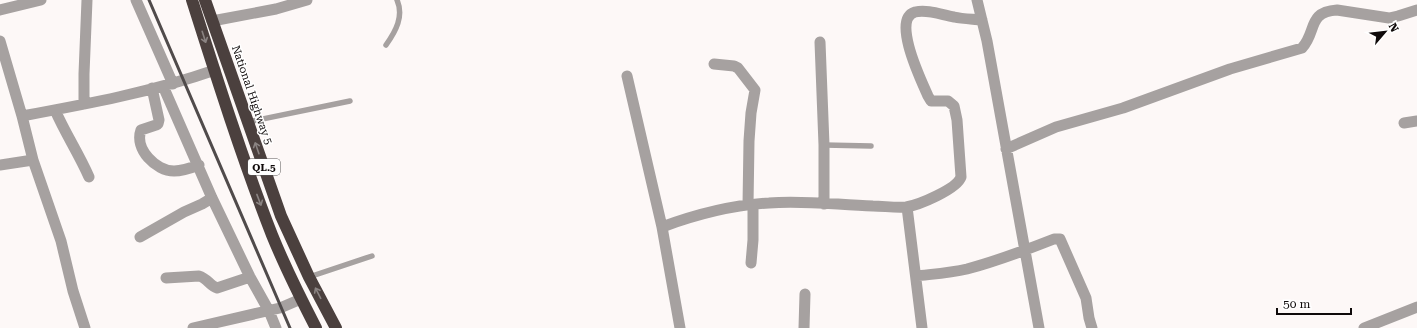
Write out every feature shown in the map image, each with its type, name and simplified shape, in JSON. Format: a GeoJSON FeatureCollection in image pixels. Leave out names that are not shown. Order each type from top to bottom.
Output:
{"type":"FeatureCollection","features":[{"type":"Feature","properties":{"kind":"highway","name":"QL.5"},"geometry":{"type":"LineString","coordinates":[[192,0],[230,120],[253,186],[273,237],[316,328]]}},
{"type":"Feature","properties":{"kind":"highway","name":"National Highway 5"},"geometry":{"type":"LineString","coordinates":[[205,0],[282,216],[309,277],[336,328]]}},
{"type":"Feature","properties":{"kind":"street"},"geometry":{"type":"LineString","coordinates":[[0,10],[41,0]]}},
{"type":"Feature","properties":{"kind":"street"},"geometry":{"type":"LineString","coordinates":[[84,104],[87,0]]}},
{"type":"Feature","properties":{"kind":"street"},"geometry":{"type":"LineString","coordinates":[[136,0],[212,198],[250,277],[269,311],[276,328]]}},
{"type":"Feature","properties":{"kind":"street"},"geometry":{"type":"LineString","coordinates":[[212,21],[276,9],[307,0]]}},
{"type":"Feature","properties":{"kind":"street"},"geometry":{"type":"LineString","coordinates":[[977,0],[987,41],[1039,328]]}},
{"type":"Feature","properties":{"kind":"street"},"geometry":{"type":"LineString","coordinates":[[1006,149],[1056,127],[1123,108],[1230,69],[1302,48],[1309,40],[1311,28],[1318,16],[1329,10],[1389,18],[1417,10]]}},
{"type":"Feature","properties":{"kind":"street"},"geometry":{"type":"LineString","coordinates":[[662,226],[715,210],[750,205],[792,202],[907,207],[941,194],[959,181],[961,177],[957,120],[954,106],[948,101],[931,101],[928,96],[912,60],[905,21],[914,12],[942,14],[953,17],[982,20]]}},
{"type":"Feature","properties":{"kind":"street"},"geometry":{"type":"LineString","coordinates":[[820,42],[824,145],[824,204]]}},
{"type":"Feature","properties":{"kind":"street"},"geometry":{"type":"LineString","coordinates":[[1,45],[33,160],[61,241],[73,291],[85,328]]}},
{"type":"Feature","properties":{"kind":"street"},"geometry":{"type":"LineString","coordinates":[[714,64],[734,66],[738,68],[756,90],[751,113],[749,141],[750,205],[753,240],[751,263]]}},
{"type":"Feature","properties":{"kind":"street"},"geometry":{"type":"LineString","coordinates":[[22,116],[168,85],[214,70]]}},
{"type":"Feature","properties":{"kind":"street"},"geometry":{"type":"LineString","coordinates":[[627,76],[662,226],[680,328]]}},
{"type":"Feature","properties":{"kind":"street"},"geometry":{"type":"LineString","coordinates":[[152,88],[159,120],[158,124],[141,130],[140,146],[145,153],[161,168],[173,171],[199,165]]}},
{"type":"Feature","properties":{"kind":"street"},"geometry":{"type":"LineString","coordinates":[[55,110],[89,177]]}},
{"type":"Feature","properties":{"kind":"street"},"geometry":{"type":"LineString","coordinates":[[1404,124],[1417,121]]}},
{"type":"Feature","properties":{"kind":"street"},"geometry":{"type":"LineString","coordinates":[[0,165],[33,160]]}},
{"type":"Feature","properties":{"kind":"street"},"geometry":{"type":"LineString","coordinates":[[140,237],[212,198]]}},
{"type":"Feature","properties":{"kind":"street"},"geometry":{"type":"LineString","coordinates":[[907,207],[922,328]]}},
{"type":"Feature","properties":{"kind":"street"},"geometry":{"type":"LineString","coordinates":[[916,276],[945,273],[968,268],[1026,250],[1054,238],[1060,239],[1086,298],[1092,328]]}},
{"type":"Feature","properties":{"kind":"street"},"geometry":{"type":"LineString","coordinates":[[166,278],[204,277],[214,288],[217,288],[250,277]]}},
{"type":"Feature","properties":{"kind":"street"},"geometry":{"type":"LineString","coordinates":[[804,328],[805,294]]}},
{"type":"Feature","properties":{"kind":"street"},"geometry":{"type":"LineString","coordinates":[[193,328],[269,311],[301,299]]}},
{"type":"Feature","properties":{"kind":"street"},"geometry":{"type":"LineString","coordinates":[[1364,328],[1417,307]]}},
{"type":"Feature","properties":{"kind":"lane"},"geometry":{"type":"LineString","coordinates":[[386,45],[396,32],[400,17],[397,0]]}},
{"type":"Feature","properties":{"kind":"lane"},"geometry":{"type":"LineString","coordinates":[[248,122],[350,101]]}},
{"type":"Feature","properties":{"kind":"lane"},"geometry":{"type":"LineString","coordinates":[[824,145],[871,146]]}},
{"type":"Feature","properties":{"kind":"lane"},"geometry":{"type":"LineString","coordinates":[[309,277],[372,256]]}},
{"type":"Feature","properties":{"kind":"railway"},"geometry":{"type":"LineString","coordinates":[[149,0],[290,328]]}}]}
